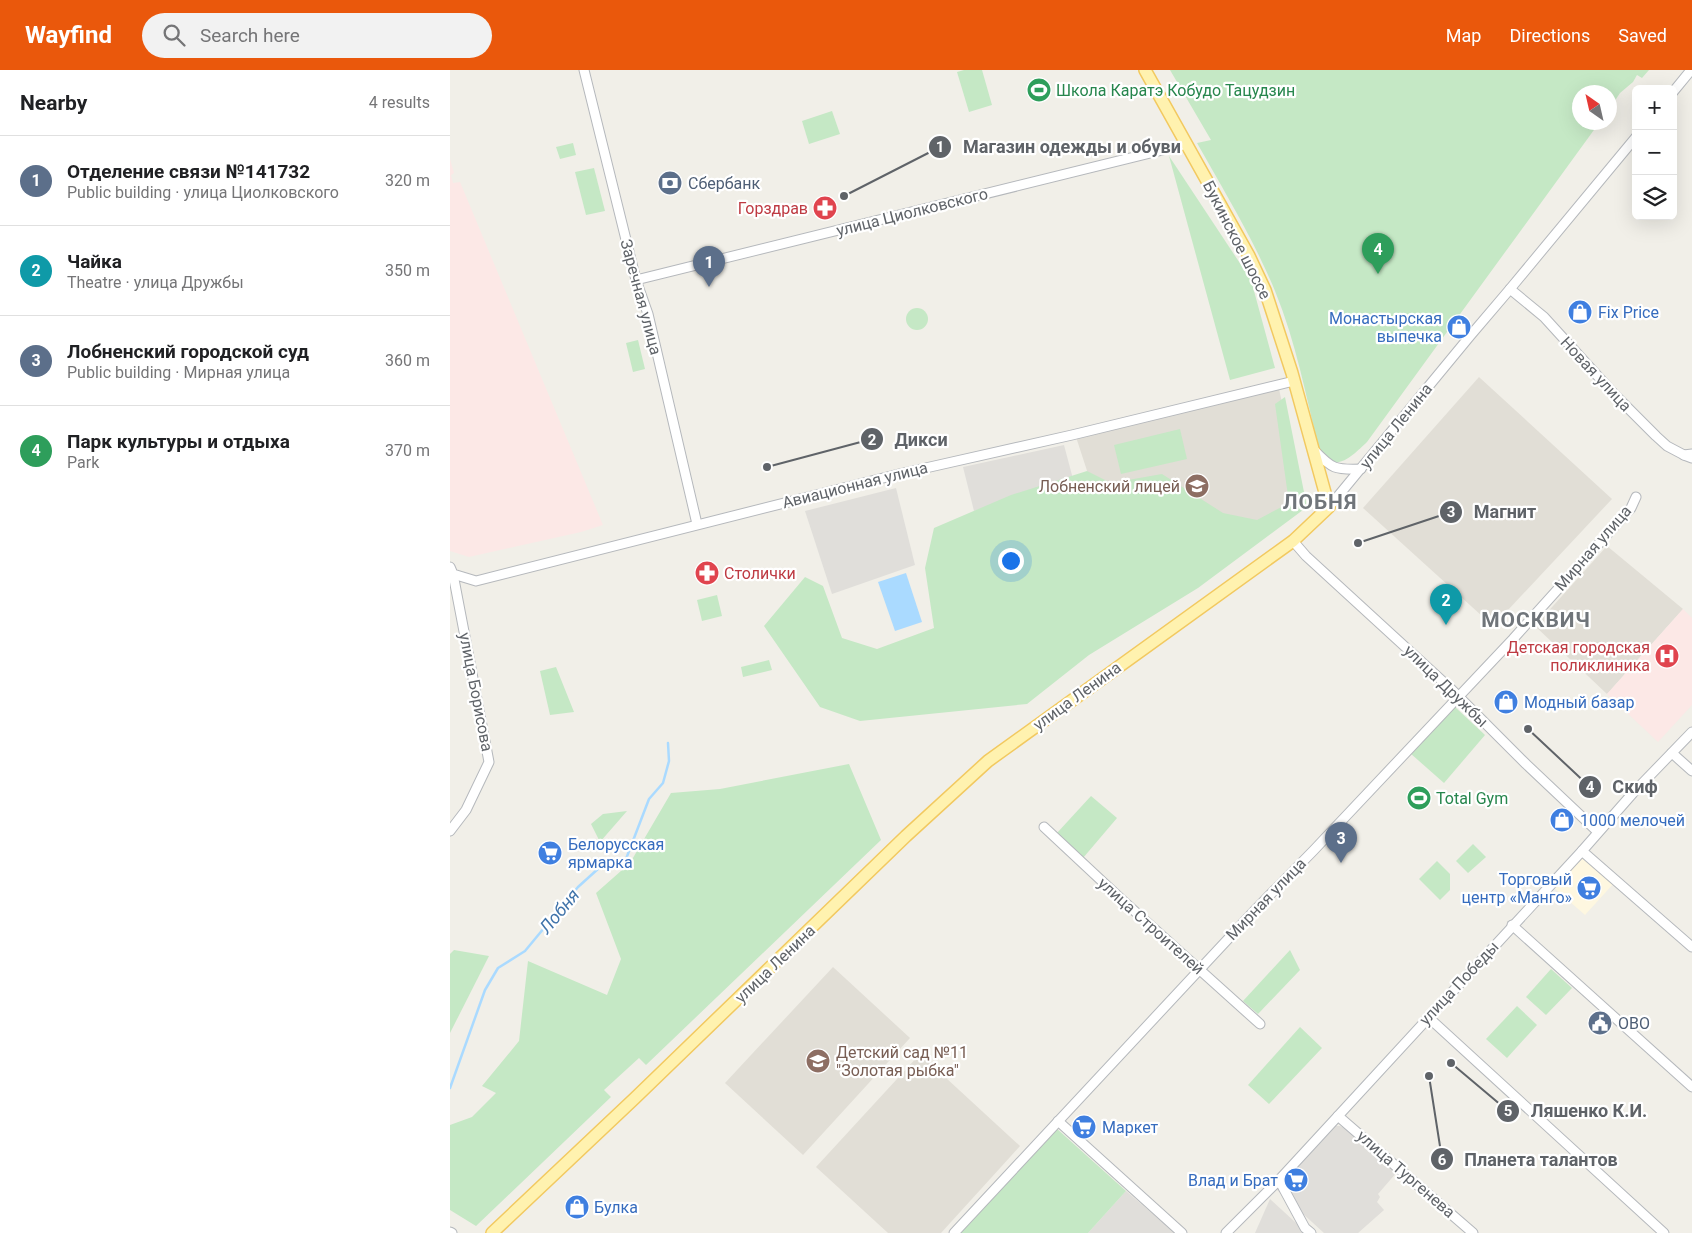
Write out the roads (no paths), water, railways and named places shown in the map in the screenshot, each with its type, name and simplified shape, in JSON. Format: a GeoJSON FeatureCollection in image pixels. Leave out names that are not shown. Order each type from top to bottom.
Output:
{"type":"FeatureCollection","features":[{"type":"Feature","properties":{"kind":"main road","name":"Букинское шоссе"},"geometry":{"type":"LineString","coordinates":[[1145,70],[1266,290],[1330,507]]}},
{"type":"Feature","properties":{"kind":"main road","name":"улица Ленина"},"geometry":{"type":"LineString","coordinates":[[492,1233],[635,1098],[906,836],[988,761],[1293,541],[1330,507]]}},
{"type":"Feature","properties":{"kind":"street","name":"Заречная улица"},"geometry":{"type":"LineString","coordinates":[[584,70],[636,280],[648,314],[697,524]]}},
{"type":"Feature","properties":{"kind":"street"},"geometry":{"type":"LineString","coordinates":[[1677,87],[1691,70]]}},
{"type":"Feature","properties":{"kind":"street","name":"улица Ленина"},"geometry":{"type":"LineString","coordinates":[[1330,507],[1632,142]]}},
{"type":"Feature","properties":{"kind":"street","name":"улица Циолковского"},"geometry":{"type":"LineString","coordinates":[[636,280],[1187,144]]}},
{"type":"Feature","properties":{"kind":"street","name":"Новая улица"},"geometry":{"type":"LineString","coordinates":[[1510,290],[1544,317],[1615,395],[1656,436],[1667,446],[1689,456]]}},
{"type":"Feature","properties":{"kind":"street","name":"Авиационная улица"},"geometry":{"type":"LineString","coordinates":[[452,571],[476,582],[697,524],[899,474],[1072,435],[1294,381]]}},
{"type":"Feature","properties":{"kind":"street"},"geometry":{"type":"LineString","coordinates":[[1313,449],[1326,462],[1341,470],[1362,470]]}},
{"type":"Feature","properties":{"kind":"street","name":"Мирная улица"},"geometry":{"type":"LineString","coordinates":[[954,1233],[1199,970],[1507,646],[1631,508],[1636,497]]}},
{"type":"Feature","properties":{"kind":"street","name":"улица Дружбы"},"geometry":{"type":"LineString","coordinates":[[1293,541],[1306,556],[1458,697],[1598,832]]}},
{"type":"Feature","properties":{"kind":"street","name":"улица Борисова"},"geometry":{"type":"LineString","coordinates":[[450,831],[466,810],[489,762],[452,571]]}},
{"type":"Feature","properties":{"kind":"street","name":"улица Победы"},"geometry":{"type":"LineString","coordinates":[[1226,1233],[1279,1180],[1512,925],[1692,732]]}},
{"type":"Feature","properties":{"kind":"street"},"geometry":{"type":"LineString","coordinates":[[1672,753],[1692,771]]}},
{"type":"Feature","properties":{"kind":"street","name":"улица Строителей"},"geometry":{"type":"LineString","coordinates":[[1044,827],[1260,1024]]}},
{"type":"Feature","properties":{"kind":"street"},"geometry":{"type":"LineString","coordinates":[[1582,851],[1692,947]]}},
{"type":"Feature","properties":{"kind":"street"},"geometry":{"type":"LineString","coordinates":[[1512,925],[1692,1087]]}},
{"type":"Feature","properties":{"kind":"street"},"geometry":{"type":"LineString","coordinates":[[1428,1017],[1664,1233]]}},
{"type":"Feature","properties":{"kind":"street","name":"улица Тургенева"},"geometry":{"type":"LineString","coordinates":[[1338,1116],[1473,1233]]}},
{"type":"Feature","properties":{"kind":"street"},"geometry":{"type":"LineString","coordinates":[[1058,1121],[1182,1233]]}},
{"type":"Feature","properties":{"kind":"street"},"geometry":{"type":"LineString","coordinates":[[1279,1180],[1305,1228],[1311,1233]]}},
{"type":"Feature","properties":{"kind":"water"},"geometry":{"type":"Polygon","coordinates":[[[906,573],[922,622],[895,631],[878,582],[906,573]]]}},
{"type":"Feature","properties":{"kind":"waterway","name":"Лобня"},"geometry":{"type":"LineString","coordinates":[[450,1088],[485,990],[498,968],[525,951],[578,887],[599,868],[626,859],[649,799],[663,783],[669,761],[668,743]]}},
{"type":"Feature","properties":{"kind":"place","name":"Школа Каратэ Кобудо Тацудзин"},"geometry":{"type":"Point","coordinates":[1039,90]}},
{"type":"Feature","properties":{"kind":"place","name":"Сбербанк"},"geometry":{"type":"Point","coordinates":[670,183]}},
{"type":"Feature","properties":{"kind":"place","name":"Магазин одежды и обуви"},"geometry":{"type":"Point","coordinates":[844,196]}},
{"type":"Feature","properties":{"kind":"place","name":"Горздрав"},"geometry":{"type":"Point","coordinates":[825,208]}},
{"type":"Feature","properties":{"kind":"place","name":"Парк культуры и отдыха"},"geometry":{"type":"Point","coordinates":[1378,274]}},
{"type":"Feature","properties":{"kind":"place","name":"Отделение связи №141732"},"geometry":{"type":"Point","coordinates":[709,287]}},
{"type":"Feature","properties":{"kind":"place","name":"Fix Price"},"geometry":{"type":"Point","coordinates":[1580,312]}},
{"type":"Feature","properties":{"kind":"place","name":"Монастырская выпечка"},"geometry":{"type":"Point","coordinates":[1459,327]}},
{"type":"Feature","properties":{"kind":"place","name":"Дикси"},"geometry":{"type":"Point","coordinates":[767,467]}},
{"type":"Feature","properties":{"kind":"place","name":"Лобненский лицей"},"geometry":{"type":"Point","coordinates":[1197,486]}},
{"type":"Feature","properties":{"kind":"place","name":"Магнит"},"geometry":{"type":"Point","coordinates":[1358,543]}},
{"type":"Feature","properties":{"kind":"place","name":"Столички"},"geometry":{"type":"Point","coordinates":[707,573]}},
{"type":"Feature","properties":{"kind":"place","name":"Чайка"},"geometry":{"type":"Point","coordinates":[1446,625]}},
{"type":"Feature","properties":{"kind":"place","name":"Детская городская поликлиника"},"geometry":{"type":"Point","coordinates":[1667,656]}},
{"type":"Feature","properties":{"kind":"place","name":"Модный базар"},"geometry":{"type":"Point","coordinates":[1506,702]}},
{"type":"Feature","properties":{"kind":"place","name":"Скиф"},"geometry":{"type":"Point","coordinates":[1528,729]}},
{"type":"Feature","properties":{"kind":"place","name":"Total Gym"},"geometry":{"type":"Point","coordinates":[1419,798]}},
{"type":"Feature","properties":{"kind":"place","name":"1000 мелочей"},"geometry":{"type":"Point","coordinates":[1562,820]}},
{"type":"Feature","properties":{"kind":"place","name":"Белорусская ярмарка"},"geometry":{"type":"Point","coordinates":[550,853]}},
{"type":"Feature","properties":{"kind":"place","name":"Лобненский городской суд"},"geometry":{"type":"Point","coordinates":[1341,863]}},
{"type":"Feature","properties":{"kind":"place","name":"Торговый центр «Манго»"},"geometry":{"type":"Point","coordinates":[1589,888]}},
{"type":"Feature","properties":{"kind":"place","name":"ОВО"},"geometry":{"type":"Point","coordinates":[1600,1023]}},
{"type":"Feature","properties":{"kind":"place","name":"Детский сад №11 \"Золотая рыбка\""},"geometry":{"type":"Point","coordinates":[818,1061]}},
{"type":"Feature","properties":{"kind":"place","name":"Ляшенко К.И."},"geometry":{"type":"Point","coordinates":[1451,1063]}},
{"type":"Feature","properties":{"kind":"place","name":"Планета талантов"},"geometry":{"type":"Point","coordinates":[1429,1076]}},
{"type":"Feature","properties":{"kind":"place","name":"Маркет"},"geometry":{"type":"Point","coordinates":[1084,1127]}},
{"type":"Feature","properties":{"kind":"place","name":"Влад и Брат"},"geometry":{"type":"Point","coordinates":[1296,1180]}},
{"type":"Feature","properties":{"kind":"place","name":"Булка"},"geometry":{"type":"Point","coordinates":[577,1207]}},
{"type":"Feature","properties":{"kind":"district","name":"ЛОБНЯ"},"geometry":{"type":"Point","coordinates":[1320,502]}},
{"type":"Feature","properties":{"kind":"district","name":"МОСКВИЧ"},"geometry":{"type":"Point","coordinates":[1536,620]}}]}
